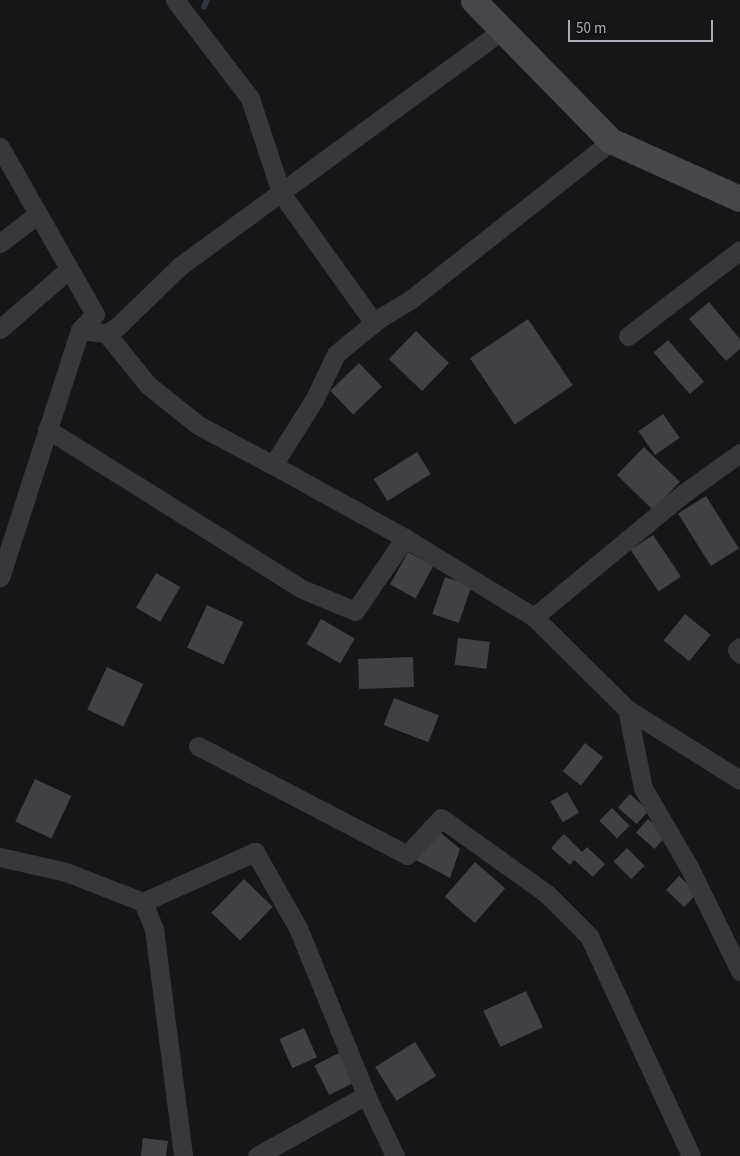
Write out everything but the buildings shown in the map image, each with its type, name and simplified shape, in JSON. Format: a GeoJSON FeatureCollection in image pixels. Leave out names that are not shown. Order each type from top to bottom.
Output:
{"type":"FeatureCollection","features":[{"type":"Feature","properties":{"kind":"street"},"geometry":{"type":"LineString","coordinates":[[176,0],[250,98],[281,193],[374,323]]}},
{"type":"Feature","properties":{"kind":"street"},"geometry":{"type":"LineString","coordinates":[[474,0],[611,141],[740,199]]}},
{"type":"Feature","properties":{"kind":"street"},"geometry":{"type":"LineString","coordinates":[[80,330],[106,333],[117,327],[180,266],[502,30]]}},
{"type":"Feature","properties":{"kind":"street"},"geometry":{"type":"LineString","coordinates":[[273,465],[314,400],[336,354],[374,323],[410,300],[611,141]]}},
{"type":"Feature","properties":{"kind":"street"},"geometry":{"type":"LineString","coordinates":[[0,577],[80,330],[95,314],[2,154]]}},
{"type":"Feature","properties":{"kind":"street"},"geometry":{"type":"LineString","coordinates":[[0,243],[38,214]]}},
{"type":"Feature","properties":{"kind":"street"},"geometry":{"type":"LineString","coordinates":[[628,336],[740,250]]}},
{"type":"Feature","properties":{"kind":"street"},"geometry":{"type":"LineString","coordinates":[[0,329],[69,269]]}},
{"type":"Feature","properties":{"kind":"street"},"geometry":{"type":"LineString","coordinates":[[106,333],[148,386],[198,425],[405,538],[534,617],[627,709],[740,780]]}},
{"type":"Feature","properties":{"kind":"street"},"geometry":{"type":"LineString","coordinates":[[47,429],[302,590],[355,611],[405,538]]}},
{"type":"Feature","properties":{"kind":"street"},"geometry":{"type":"LineString","coordinates":[[534,617],[684,493],[740,453]]}},
{"type":"Feature","properties":{"kind":"street"},"geometry":{"type":"LineString","coordinates":[[740,647],[736,650],[740,654]]}},
{"type":"Feature","properties":{"kind":"street"},"geometry":{"type":"LineString","coordinates":[[627,709],[643,788],[689,868],[740,971]]}},
{"type":"Feature","properties":{"kind":"street"},"geometry":{"type":"LineString","coordinates":[[198,746],[408,855],[441,818],[547,894],[590,936],[691,1156]]}},
{"type":"Feature","properties":{"kind":"street"},"geometry":{"type":"LineString","coordinates":[[0,857],[66,872],[143,902],[255,852],[298,928],[366,1095],[395,1156]]}},
{"type":"Feature","properties":{"kind":"street"},"geometry":{"type":"LineString","coordinates":[[143,902],[154,929],[183,1156]]}},
{"type":"Feature","properties":{"kind":"street"},"geometry":{"type":"LineString","coordinates":[[257,1156],[366,1095]]}},
{"type":"Feature","properties":{"kind":"waterway"},"geometry":{"type":"LineString","coordinates":[[204,7],[207,0]]}}]}
